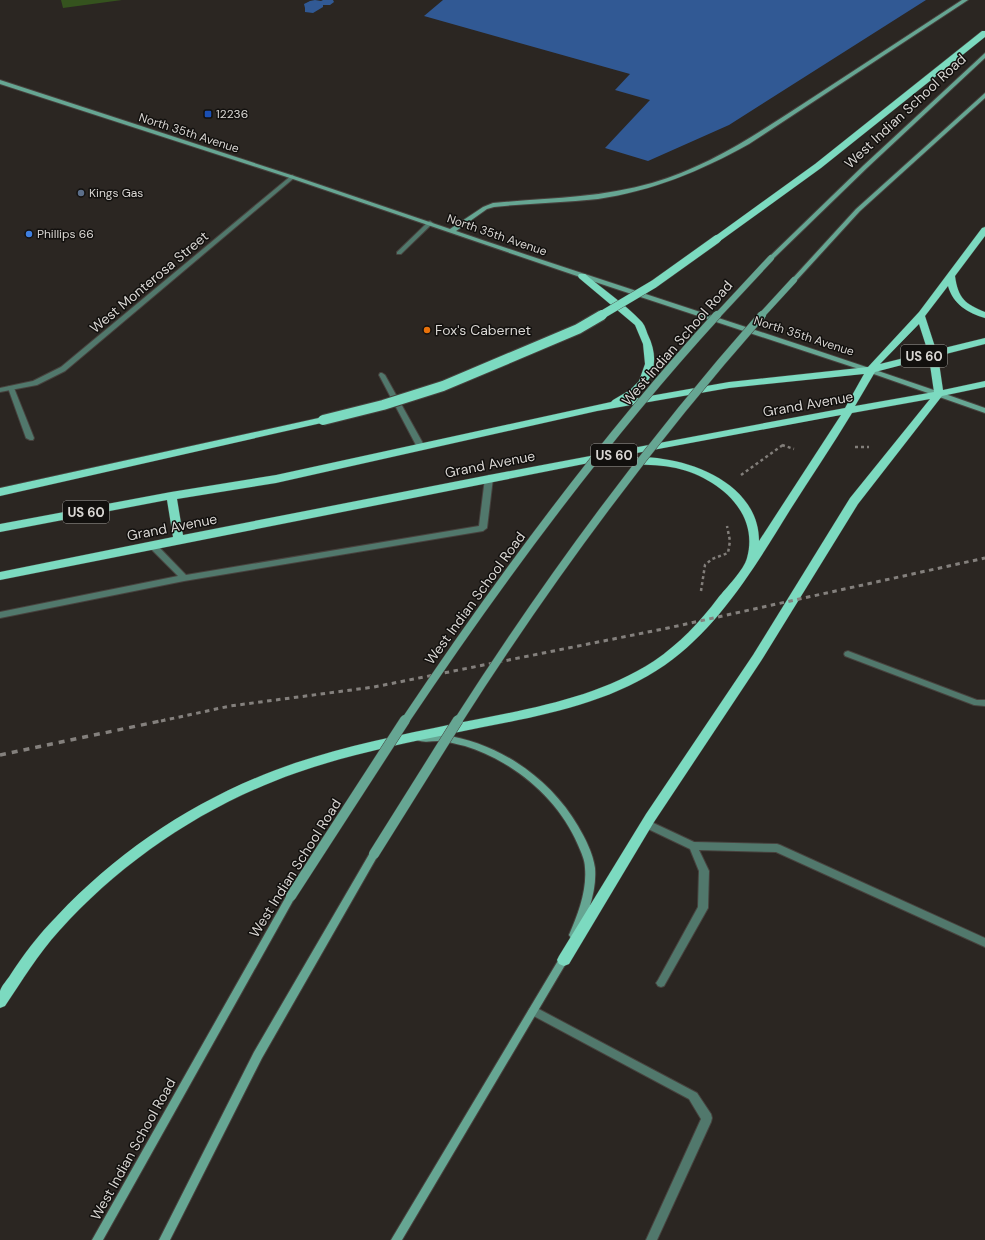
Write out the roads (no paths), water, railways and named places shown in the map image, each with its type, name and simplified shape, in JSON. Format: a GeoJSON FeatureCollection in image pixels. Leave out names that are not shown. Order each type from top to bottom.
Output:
{"type":"FeatureCollection","features":[{"type":"Feature","properties":{"kind":"highway"},"geometry":{"type":"LineString","coordinates":[[0,492],[323,420],[383,405],[443,386],[578,329],[654,284],[818,166],[985,33]]}},
{"type":"Feature","properties":{"kind":"highway"},"geometry":{"type":"LineString","coordinates":[[0,1002],[32,954],[67,912],[103,878],[148,843],[190,815],[232,793],[277,775],[348,753],[582,700],[626,682],[658,664],[683,645],[709,619],[752,561],[848,410],[870,370],[921,316],[985,230]]}},
{"type":"Feature","properties":{"kind":"highway"},"geometry":{"type":"LineString","coordinates":[[582,276],[639,324],[645,334],[650,354],[650,364],[643,382],[633,392],[618,401],[597,408]]}},
{"type":"Feature","properties":{"kind":"highway"},"geometry":{"type":"LineString","coordinates":[[951,276],[952,289],[960,302],[985,315]]}},
{"type":"Feature","properties":{"kind":"highway"},"geometry":{"type":"LineString","coordinates":[[564,960],[647,824],[757,658],[854,501],[869,480],[939,394],[933,354],[921,316]]}},
{"type":"Feature","properties":{"kind":"highway","name":"Grand Avenue"},"geometry":{"type":"LineString","coordinates":[[0,528],[171,496],[276,479],[597,408],[729,385],[870,370],[985,341]]}},
{"type":"Feature","properties":{"kind":"highway","name":"Grand Avenue"},"geometry":{"type":"LineString","coordinates":[[0,576],[489,478],[939,394],[985,384]]}},
{"type":"Feature","properties":{"kind":"highway"},"geometry":{"type":"LineString","coordinates":[[570,463],[661,462],[685,467],[702,473],[724,484],[744,506],[752,521],[754,536],[752,561]]}},
{"type":"Feature","properties":{"kind":"highway"},"geometry":{"type":"LineString","coordinates":[[171,496],[179,540]]}},
{"type":"Feature","properties":{"kind":"main road"},"geometry":{"type":"LineString","coordinates":[[452,231],[485,208],[493,205],[598,196],[643,188],[692,172],[719,160],[965,0]]}},
{"type":"Feature","properties":{"kind":"main road","name":"West Indian School Road"},"geometry":{"type":"LineString","coordinates":[[98,1240],[291,896],[422,695],[536,537],[572,489],[710,323],[772,258],[866,166],[985,55]]}},
{"type":"Feature","properties":{"kind":"main road","name":"North 35th Avenue"},"geometry":{"type":"LineString","coordinates":[[0,82],[292,177],[582,276],[870,370],[985,410]]}},
{"type":"Feature","properties":{"kind":"main road"},"geometry":{"type":"LineString","coordinates":[[164,1240],[258,1055],[374,854],[467,706],[559,570],[614,494],[686,403],[741,337],[858,210],[985,95]]}},
{"type":"Feature","properties":{"kind":"main road"},"geometry":{"type":"LineString","coordinates":[[396,1240],[564,960],[585,907],[590,885],[590,866],[574,826],[561,806],[542,786],[522,770],[471,745],[444,738],[409,738]]}},
{"type":"Feature","properties":{"kind":"street","name":"West Monterosa Street"},"geometry":{"type":"LineString","coordinates":[[0,390],[35,383],[63,369],[292,177]]}},
{"type":"Feature","properties":{"kind":"street"},"geometry":{"type":"LineString","coordinates":[[399,253],[430,223]]}},
{"type":"Feature","properties":{"kind":"street"},"geometry":{"type":"LineString","coordinates":[[382,375],[421,447]]}},
{"type":"Feature","properties":{"kind":"street"},"geometry":{"type":"LineString","coordinates":[[10,388],[30,438]]}},
{"type":"Feature","properties":{"kind":"street"},"geometry":{"type":"LineString","coordinates":[[0,615],[184,578],[483,528],[489,478]]}},
{"type":"Feature","properties":{"kind":"street"},"geometry":{"type":"LineString","coordinates":[[152,545],[184,578]]}},
{"type":"Feature","properties":{"kind":"street"},"geometry":{"type":"LineString","coordinates":[[848,654],[977,703],[985,702]]}},
{"type":"Feature","properties":{"kind":"street"},"geometry":{"type":"LineString","coordinates":[[647,824],[692,846],[777,848],[985,943]]}},
{"type":"Feature","properties":{"kind":"street"},"geometry":{"type":"LineString","coordinates":[[661,983],[703,908],[704,871],[692,846]]}},
{"type":"Feature","properties":{"kind":"street"},"geometry":{"type":"LineString","coordinates":[[533,1011],[693,1096],[707,1118],[651,1240]]}},
{"type":"Feature","properties":{"kind":"water"},"geometry":{"type":"Polygon","coordinates":[[[315,0],[333,0],[334,2],[330,5],[323,5],[323,7],[313,13],[305,12],[304,4],[315,0]]]}},
{"type":"Feature","properties":{"kind":"water"},"geometry":{"type":"Polygon","coordinates":[[[443,0],[926,0],[729,125],[648,161],[605,148],[650,100],[615,90],[630,74],[424,16],[443,0]]]}},
{"type":"Feature","properties":{"kind":"railway"},"geometry":{"type":"LineString","coordinates":[[161,721],[230,706],[374,687],[668,628],[985,558]]}},
{"type":"Feature","properties":{"kind":"railway"},"geometry":{"type":"LineString","coordinates":[[0,755],[165,720]]}},
{"type":"Feature","properties":{"kind":"place","name":"12236"},"geometry":{"type":"Point","coordinates":[208,114]}},
{"type":"Feature","properties":{"kind":"place","name":"Kings Gas"},"geometry":{"type":"Point","coordinates":[81,193]}},
{"type":"Feature","properties":{"kind":"place","name":"Phillips 66"},"geometry":{"type":"Point","coordinates":[29,234]}},
{"type":"Feature","properties":{"kind":"place","name":"Fox's Cabernet"},"geometry":{"type":"Point","coordinates":[427,330]}}]}
